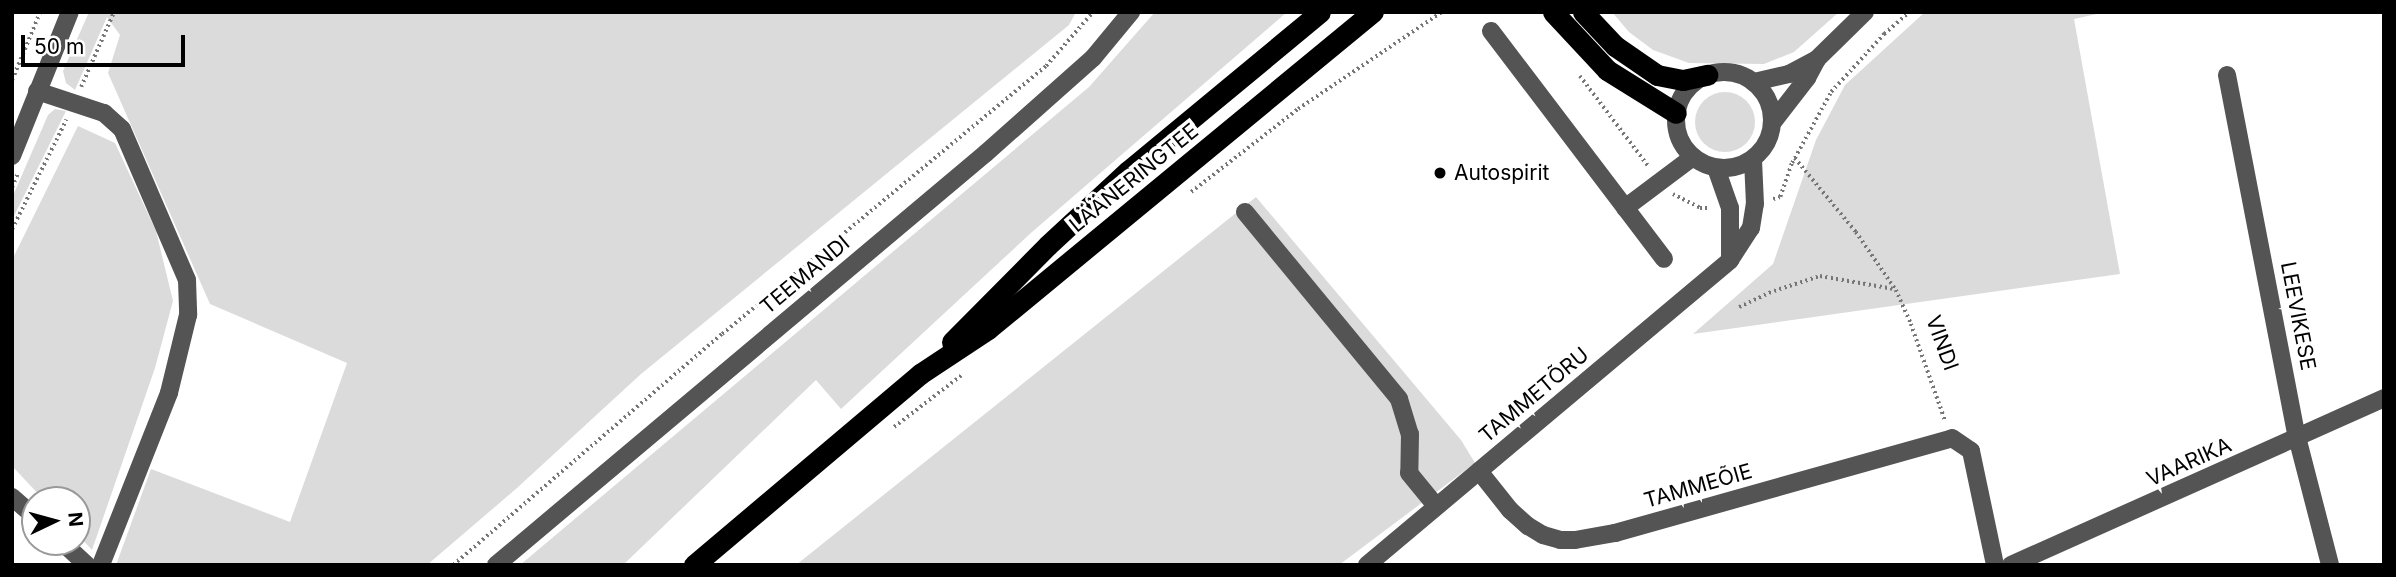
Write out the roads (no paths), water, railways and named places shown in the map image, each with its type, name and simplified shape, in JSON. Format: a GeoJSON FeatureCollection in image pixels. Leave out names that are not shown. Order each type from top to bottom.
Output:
{"type":"FeatureCollection","features":[{"type":"Feature","properties":{"kind":"highway"},"geometry":{"type":"LineString","coordinates":[[1285,40],[1309,12]]}},
{"type":"Feature","properties":{"kind":"highway","name":"LÄÄNERINGTEE"},"geometry":{"type":"LineString","coordinates":[[920,374],[1048,245],[1128,172],[1320,12]]}},
{"type":"Feature","properties":{"kind":"highway","name":"LÄÄNERINGTEE"},"geometry":{"type":"LineString","coordinates":[[694,565],[920,374],[988,328],[1373,12]]}},
{"type":"Feature","properties":{"kind":"highway"},"geometry":{"type":"LineString","coordinates":[[1332,47],[1381,12]]}},
{"type":"Feature","properties":{"kind":"highway"},"geometry":{"type":"LineString","coordinates":[[1553,12],[1607,70],[1676,113]]}},
{"type":"Feature","properties":{"kind":"highway"},"geometry":{"type":"LineString","coordinates":[[1583,12],[1615,46],[1657,75],[1683,80],[1707,75]]}},
{"type":"Feature","properties":{"kind":"street"},"geometry":{"type":"LineString","coordinates":[[12,156],[70,12]]}},
{"type":"Feature","properties":{"kind":"street","name":"TEEMANDI"},"geometry":{"type":"LineString","coordinates":[[497,564],[986,153],[1093,58],[1131,12]]}},
{"type":"Feature","properties":{"kind":"street"},"geometry":{"type":"LineString","coordinates":[[1754,82],[1789,74],[1817,59],[1866,12]]}},
{"type":"Feature","properties":{"kind":"street"},"geometry":{"type":"LineString","coordinates":[[1491,31],[1664,259]]}},
{"type":"Feature","properties":{"kind":"street"},"geometry":{"type":"LineString","coordinates":[[1773,122],[1765,94],[1754,82],[1740,74],[1724,72],[1707,75],[1686,90],[1676,113],[1677,130],[1682,145],[1693,157],[1716,168],[1739,167],[1753,160],[1763,150],[1773,122],[1807,78],[1817,59]]}},
{"type":"Feature","properties":{"kind":"street","name":"LEEVIKESE"},"geometry":{"type":"LineString","coordinates":[[2227,75],[2297,437],[2330,565]]}},
{"type":"Feature","properties":{"kind":"street"},"geometry":{"type":"LineString","coordinates":[[37,91],[104,113],[122,129],[187,280],[188,315],[169,393],[101,565]]}},
{"type":"Feature","properties":{"kind":"street"},"geometry":{"type":"LineString","coordinates":[[1625,208],[1693,157]]}},
{"type":"Feature","properties":{"kind":"street","name":"TAMMETÕRU"},"geometry":{"type":"LineString","coordinates":[[1368,564],[1730,260],[1751,228],[1755,204],[1753,160]]}},
{"type":"Feature","properties":{"kind":"street"},"geometry":{"type":"LineString","coordinates":[[1716,168],[1730,208],[1730,260]]}},
{"type":"Feature","properties":{"kind":"street"},"geometry":{"type":"LineString","coordinates":[[1244,212],[1399,399],[1409,434],[1409,474],[1436,506]]}},
{"type":"Feature","properties":{"kind":"street","name":"VAARIKA"},"geometry":{"type":"LineString","coordinates":[[2011,565],[2384,398]]}},
{"type":"Feature","properties":{"kind":"street","name":"TAMMEÕIE"},"geometry":{"type":"LineString","coordinates":[[1479,471],[1510,510],[1528,526],[1552,538],[1575,540],[1615,533],[1952,438],[1971,451],[1995,565]]}},
{"type":"Feature","properties":{"kind":"place","name":"Autospirit"},"geometry":{"type":"Point","coordinates":[1440,173]}}]}
